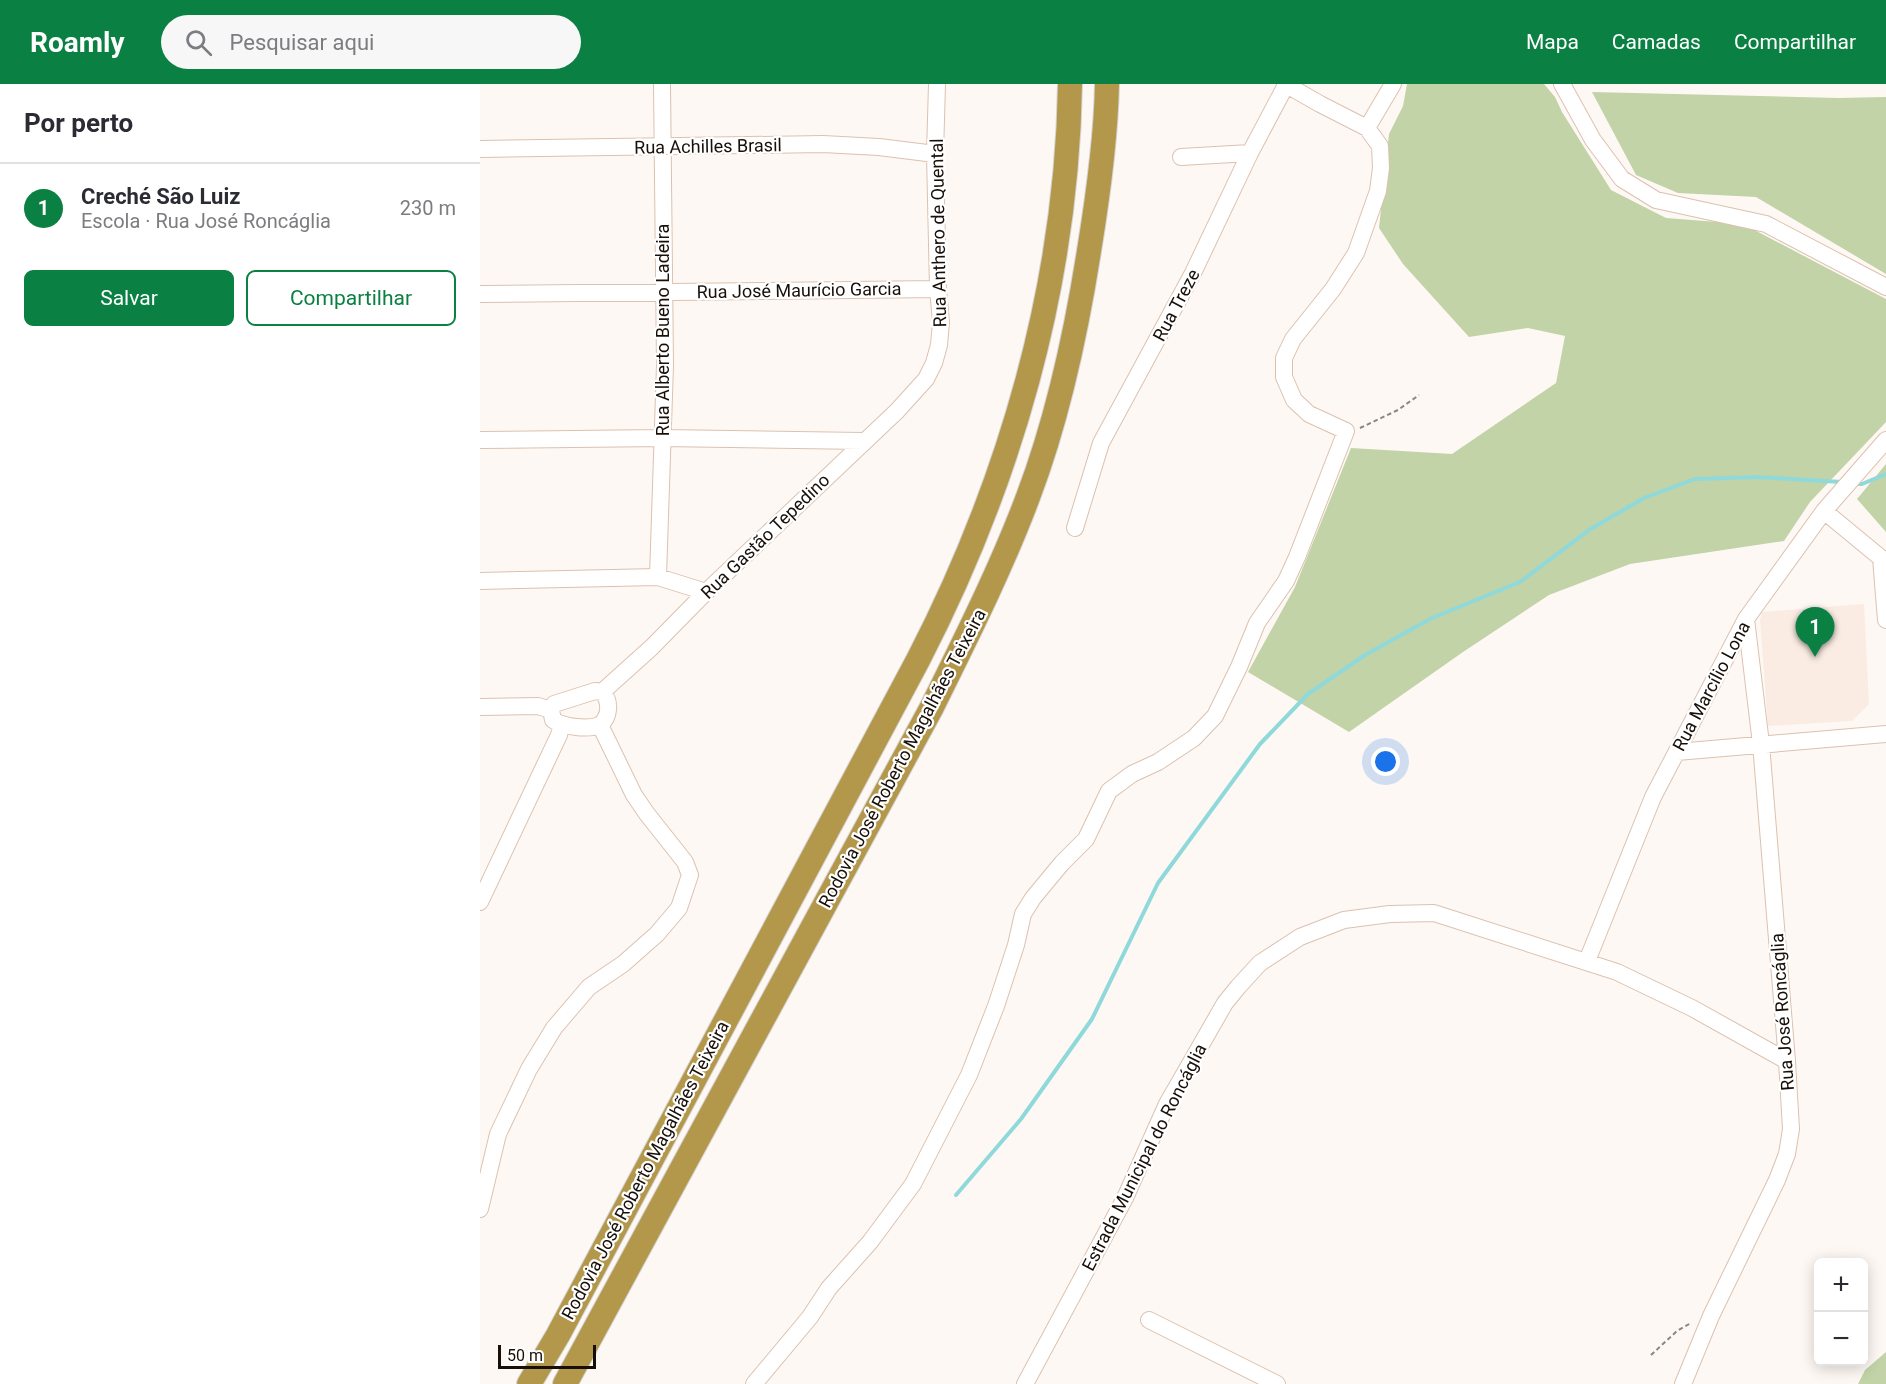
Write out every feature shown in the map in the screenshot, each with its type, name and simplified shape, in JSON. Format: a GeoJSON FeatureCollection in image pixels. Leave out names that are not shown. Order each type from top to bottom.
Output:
{"type":"FeatureCollection","features":[{"type":"Feature","properties":{"kind":"highway","name":"Rodovia José Roberto Magalhães Teixeira"},"geometry":{"type":"LineString","coordinates":[[529,1384],[922,651],[945,605],[986,510],[1008,449],[1029,376],[1048,286],[1065,183],[1070,84]]}},
{"type":"Feature","properties":{"kind":"highway","name":"Rodovia José Roberto Magalhães Teixeira"},"geometry":{"type":"LineString","coordinates":[[565,1384],[932,707],[982,606],[1029,496],[1070,356],[1085,279],[1101,167],[1107,84]]}},
{"type":"Feature","properties":{"kind":"street","name":"Rua Alberto Bueno Ladeira"},"geometry":{"type":"LineString","coordinates":[[658,577],[664,365],[662,84]]}},
{"type":"Feature","properties":{"kind":"street","name":"Rua Anthero de Quental"},"geometry":{"type":"LineString","coordinates":[[927,379],[939,345],[941,322],[938,289],[935,154],[937,84]]}},
{"type":"Feature","properties":{"kind":"street"},"geometry":{"type":"LineString","coordinates":[[754,1384],[810,1317],[830,1288],[870,1242],[914,1184],[969,1075],[996,1006],[1016,945],[1023,914],[1033,898],[1062,862],[1086,839],[1109,791],[1132,774],[1158,762],[1194,738],[1215,716],[1257,623],[1286,581],[1297,557],[1346,431],[1309,414],[1294,400],[1284,377],[1284,358],[1293,339],[1333,289],[1356,253],[1378,191],[1382,168],[1380,146],[1367,128],[1286,84]]}},
{"type":"Feature","properties":{"kind":"street","name":"Rua Treze"},"geometry":{"type":"LineString","coordinates":[[1075,528],[1101,443],[1193,273],[1250,153],[1286,84]]}},
{"type":"Feature","properties":{"kind":"street"},"geometry":{"type":"LineString","coordinates":[[1367,128],[1393,84]]}},
{"type":"Feature","properties":{"kind":"street"},"geometry":{"type":"LineString","coordinates":[[1562,84],[1593,140],[1622,179],[1656,200],[1766,224],[1886,287]]}},
{"type":"Feature","properties":{"kind":"street","name":"Rua Achilles Brasil"},"geometry":{"type":"LineString","coordinates":[[480,149],[823,144],[879,147],[935,154]]}},
{"type":"Feature","properties":{"kind":"street"},"geometry":{"type":"LineString","coordinates":[[1181,157],[1250,153]]}},
{"type":"Feature","properties":{"kind":"street","name":"Rua José Maurício Garcia"},"geometry":{"type":"LineString","coordinates":[[480,294],[938,289]]}},
{"type":"Feature","properties":{"kind":"street","name":"Rua Gastão Tepedino"},"geometry":{"type":"LineString","coordinates":[[602,692],[652,647],[706,592],[897,411],[927,379]]}},
{"type":"Feature","properties":{"kind":"street"},"geometry":{"type":"LineString","coordinates":[[480,440],[662,438],[864,441]]}},
{"type":"Feature","properties":{"kind":"street","name":"Rua Marcílio Lona"},"geometry":{"type":"LineString","coordinates":[[1587,962],[1653,797],[1746,619],[1824,511],[1886,440]]}},
{"type":"Feature","properties":{"kind":"street"},"geometry":{"type":"LineString","coordinates":[[1824,511],[1884,559],[1886,620]]}},
{"type":"Feature","properties":{"kind":"street"},"geometry":{"type":"LineString","coordinates":[[480,581],[658,577],[706,592]]}},
{"type":"Feature","properties":{"kind":"street","name":"Rua José Roncáglia"},"geometry":{"type":"LineString","coordinates":[[1683,1384],[1710,1316],[1777,1180],[1787,1154],[1791,1129],[1761,744],[1746,619]]}},
{"type":"Feature","properties":{"kind":"street"},"geometry":{"type":"LineString","coordinates":[[595,691],[602,692],[607,699],[608,715],[600,725],[592,728],[562,724],[553,720],[550,710],[554,704],[595,691]]}},
{"type":"Feature","properties":{"kind":"street"},"geometry":{"type":"LineString","coordinates":[[480,707],[538,706],[550,710]]}},
{"type":"Feature","properties":{"kind":"street"},"geometry":{"type":"LineString","coordinates":[[480,902],[562,724]]}},
{"type":"Feature","properties":{"kind":"street"},"geometry":{"type":"LineString","coordinates":[[480,1209],[498,1134],[529,1069],[554,1028],[589,987],[623,964],[657,934],[679,908],[690,875],[688,866],[646,814],[634,795],[600,725]]}},
{"type":"Feature","properties":{"kind":"street"},"geometry":{"type":"LineString","coordinates":[[1677,752],[1886,734]]}},
{"type":"Feature","properties":{"kind":"street","name":"Estrada Municipal do Roncáglia"},"geometry":{"type":"LineString","coordinates":[[1025,1384],[1125,1198],[1167,1104],[1225,1003],[1260,963],[1300,937],[1344,920],[1390,914],[1434,913],[1617,972],[1692,1008],[1787,1061]]}},
{"type":"Feature","properties":{"kind":"street"},"geometry":{"type":"LineString","coordinates":[[1149,1320],[1277,1384]]}},
{"type":"Feature","properties":{"kind":"path"},"geometry":{"type":"LineString","coordinates":[[1346,431],[1363,427],[1398,410],[1419,395]]}},
{"type":"Feature","properties":{"kind":"path"},"geometry":{"type":"LineString","coordinates":[[1651,1355],[1692,1322],[1710,1316]]}},
{"type":"Feature","properties":{"kind":"shaded area"},"geometry":{"type":"Polygon","coordinates":[[[1864,604],[1869,704],[1852,721],[1768,726],[1760,620],[1762,612],[1864,604]]]}},
{"type":"Feature","properties":{"kind":"green space"},"geometry":{"type":"Polygon","coordinates":[[[1407,84],[1544,84],[1555,97],[1611,190],[1666,218],[1743,224],[1886,299],[1886,422],[1810,502],[1784,541],[1630,564],[1549,595],[1349,732],[1248,672],[1295,587],[1351,448],[1452,454],[1556,383],[1565,336],[1528,328],[1469,337],[1403,264],[1379,228],[1389,134],[1403,106],[1407,84]]]}},
{"type":"Feature","properties":{"kind":"green space"},"geometry":{"type":"Polygon","coordinates":[[[1592,92],[1838,98],[1886,97],[1886,274],[1756,197],[1678,193],[1636,175],[1592,92]]]}},
{"type":"Feature","properties":{"kind":"green space"},"geometry":{"type":"Polygon","coordinates":[[[1886,464],[1886,532],[1857,499],[1886,464]]]}},
{"type":"Feature","properties":{"kind":"green space"},"geometry":{"type":"Polygon","coordinates":[[[1886,1352],[1886,1384],[1858,1384],[1865,1370],[1886,1352]]]}},
{"type":"Feature","properties":{"kind":"waterway"},"geometry":{"type":"LineString","coordinates":[[1856,484],[1862,484],[1886,474]]}},
{"type":"Feature","properties":{"kind":"waterway"},"geometry":{"type":"LineString","coordinates":[[956,1195],[1021,1119],[1092,1019],[1158,883],[1260,744],[1308,694],[1365,655],[1432,618],[1520,582],[1589,530],[1644,498],[1695,479],[1758,477],[1842,482]]}},
{"type":"Feature","properties":{"kind":"place","name":"Creché São Luiz"},"geometry":{"type":"Point","coordinates":[1815,657]}}]}
